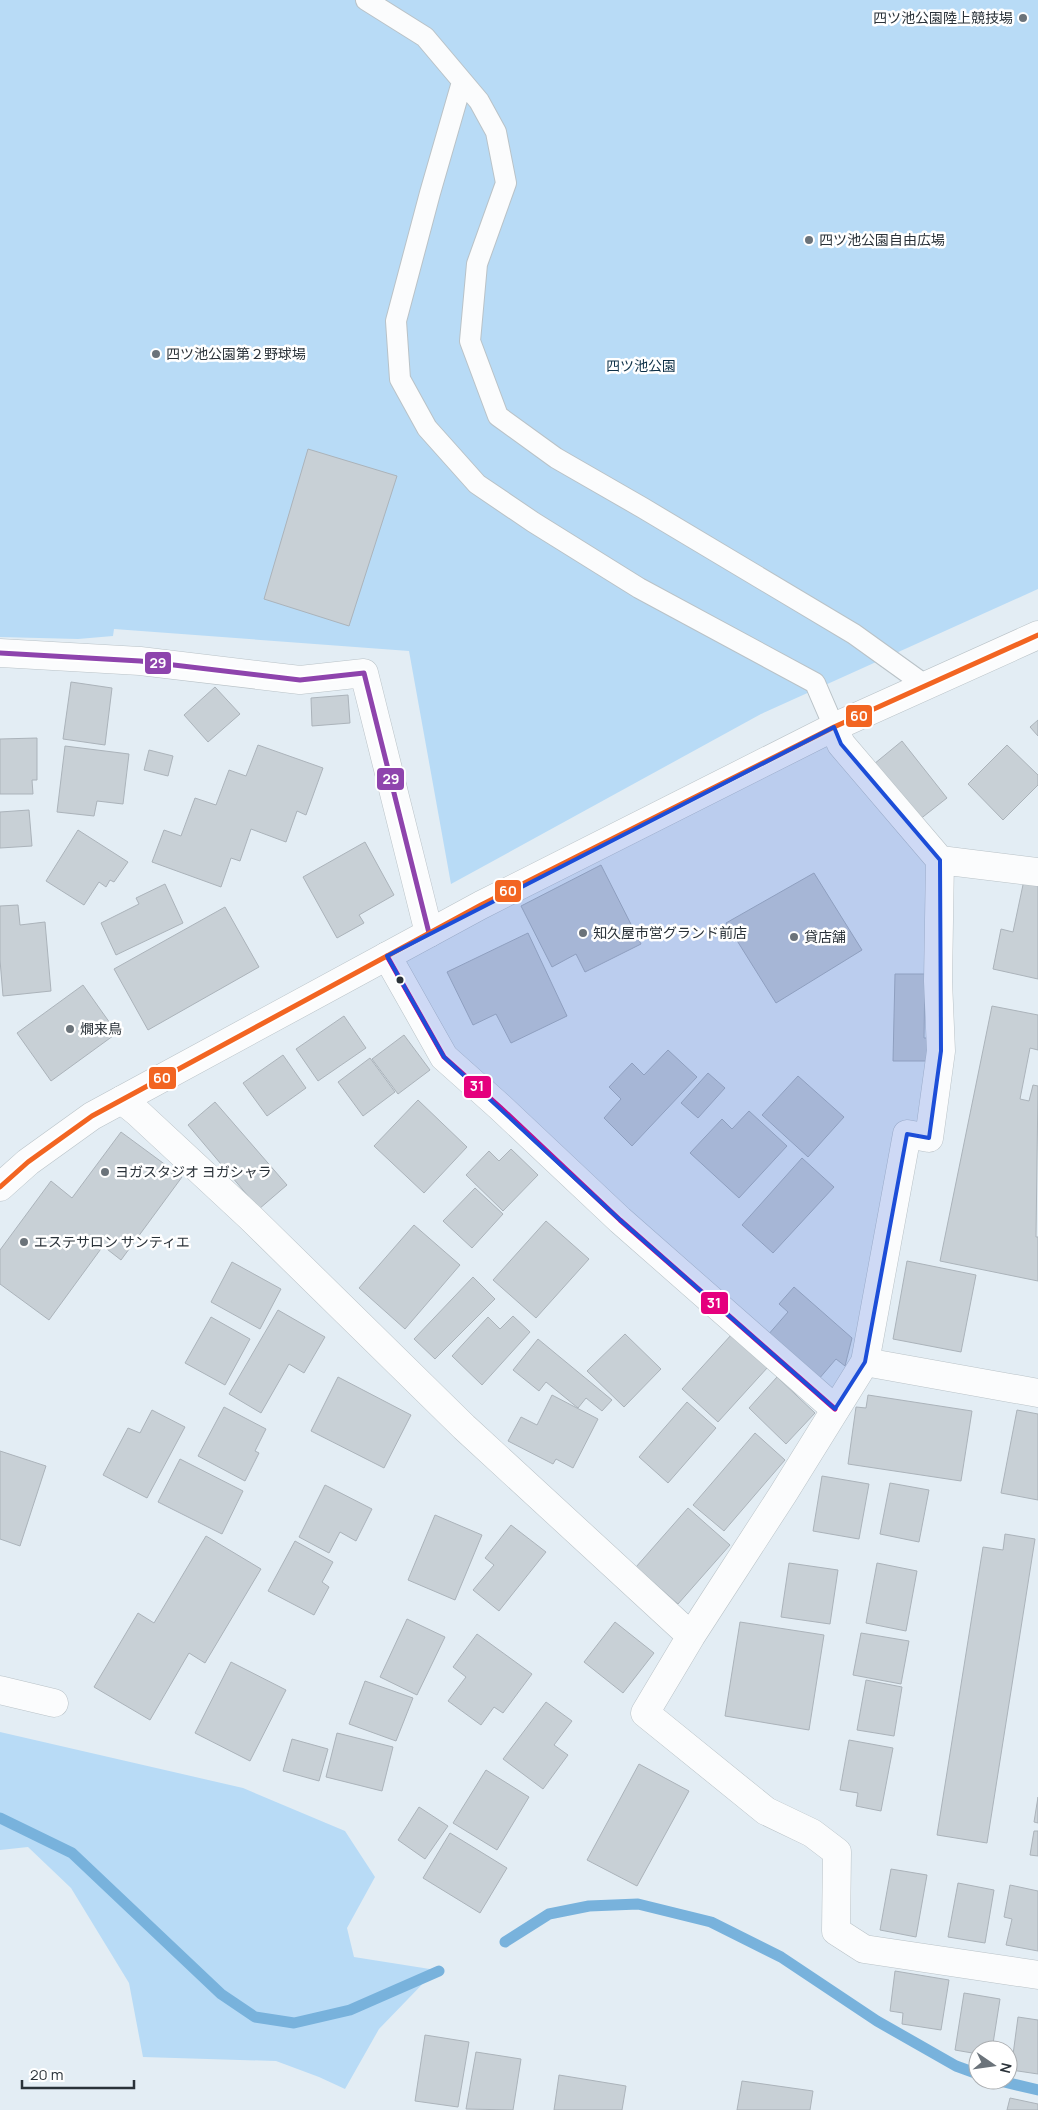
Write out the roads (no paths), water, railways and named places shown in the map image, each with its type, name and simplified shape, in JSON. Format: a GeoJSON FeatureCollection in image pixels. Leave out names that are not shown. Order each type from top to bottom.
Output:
{"type":"FeatureCollection","features":[{"type":"Feature","properties":{"kind":"street"},"geometry":{"type":"LineString","coordinates":[[0,1187],[36,1156],[92,1116],[481,905],[834,727],[1038,635]]}},
{"type":"Feature","properties":{"kind":"street"},"geometry":{"type":"LineString","coordinates":[[0,653],[140,661],[300,680],[364,673],[429,933]]}},
{"type":"Feature","properties":{"kind":"street"},"geometry":{"type":"LineString","coordinates":[[834,727],[841,744],[940,860],[938,982],[941,1051],[929,1138],[907,1134],[865,1362],[783,1494],[691,1636],[645,1713],[766,1811],[812,1833],[838,1852],[836,1931],[864,1949],[1038,1975]]}},
{"type":"Feature","properties":{"kind":"street"},"geometry":{"type":"LineString","coordinates":[[940,860],[1038,872]]}},
{"type":"Feature","properties":{"kind":"street"},"geometry":{"type":"LineString","coordinates":[[388,956],[444,1057],[620,1220],[835,1409]]}},
{"type":"Feature","properties":{"kind":"street"},"geometry":{"type":"LineString","coordinates":[[122,1100],[251,1218],[464,1427],[691,1636]]}},
{"type":"Feature","properties":{"kind":"street"},"geometry":{"type":"LineString","coordinates":[[865,1362],[1038,1393]]}},
{"type":"Feature","properties":{"kind":"street"},"geometry":{"type":"LineString","coordinates":[[0,1690],[54,1703]]}},
{"type":"Feature","properties":{"kind":"lane"},"geometry":{"type":"LineString","coordinates":[[366,0],[425,36],[478,101],[496,132],[506,183],[478,264],[470,341],[498,416],[556,458],[854,634],[925,685]]}},
{"type":"Feature","properties":{"kind":"lane"},"geometry":{"type":"LineString","coordinates":[[462,82],[430,192],[396,321],[400,379],[427,428],[477,484],[533,522],[639,588],[815,683],[834,727]]}},
{"type":"Feature","properties":{"kind":"waterway"},"geometry":{"type":"LineString","coordinates":[[0,1818],[72,1853],[221,1994],[255,2017],[294,2023],[350,2010],[439,1971]]}},
{"type":"Feature","properties":{"kind":"waterway"},"geometry":{"type":"LineString","coordinates":[[505,1942],[549,1914],[589,1906],[638,1904],[711,1922],[781,1957],[877,2021],[956,2066],[968,2070]]}},
{"type":"Feature","properties":{"kind":"waterway"},"geometry":{"type":"LineString","coordinates":[[1018,2085],[1038,2090]]}},
{"type":"Feature","properties":{"kind":"place","name":"四ツ池公園陸上競技場"},"geometry":{"type":"Point","coordinates":[1023,18]}},
{"type":"Feature","properties":{"kind":"place","name":"四ツ池公園自由広場"},"geometry":{"type":"Point","coordinates":[809,240]}},
{"type":"Feature","properties":{"kind":"place","name":"四ツ池公園第２野球場"},"geometry":{"type":"Point","coordinates":[156,354]}},
{"type":"Feature","properties":{"kind":"place","name":"知久屋市営グランド前店"},"geometry":{"type":"Point","coordinates":[583,933]}},
{"type":"Feature","properties":{"kind":"place","name":"貸店舗"},"geometry":{"type":"Point","coordinates":[794,937]}},
{"type":"Feature","properties":{"kind":"place","name":"燗来鳥"},"geometry":{"type":"Point","coordinates":[70,1029]}},
{"type":"Feature","properties":{"kind":"place","name":"ヨガスタジオ ヨガシャラ"},"geometry":{"type":"Point","coordinates":[105,1172]}},
{"type":"Feature","properties":{"kind":"place","name":"エステサロン サンティエ"},"geometry":{"type":"Point","coordinates":[24,1242]}},
{"type":"Feature","properties":{"kind":"park label","name":"四ツ池公園"},"geometry":{"type":"Point","coordinates":[641,366]}}]}
